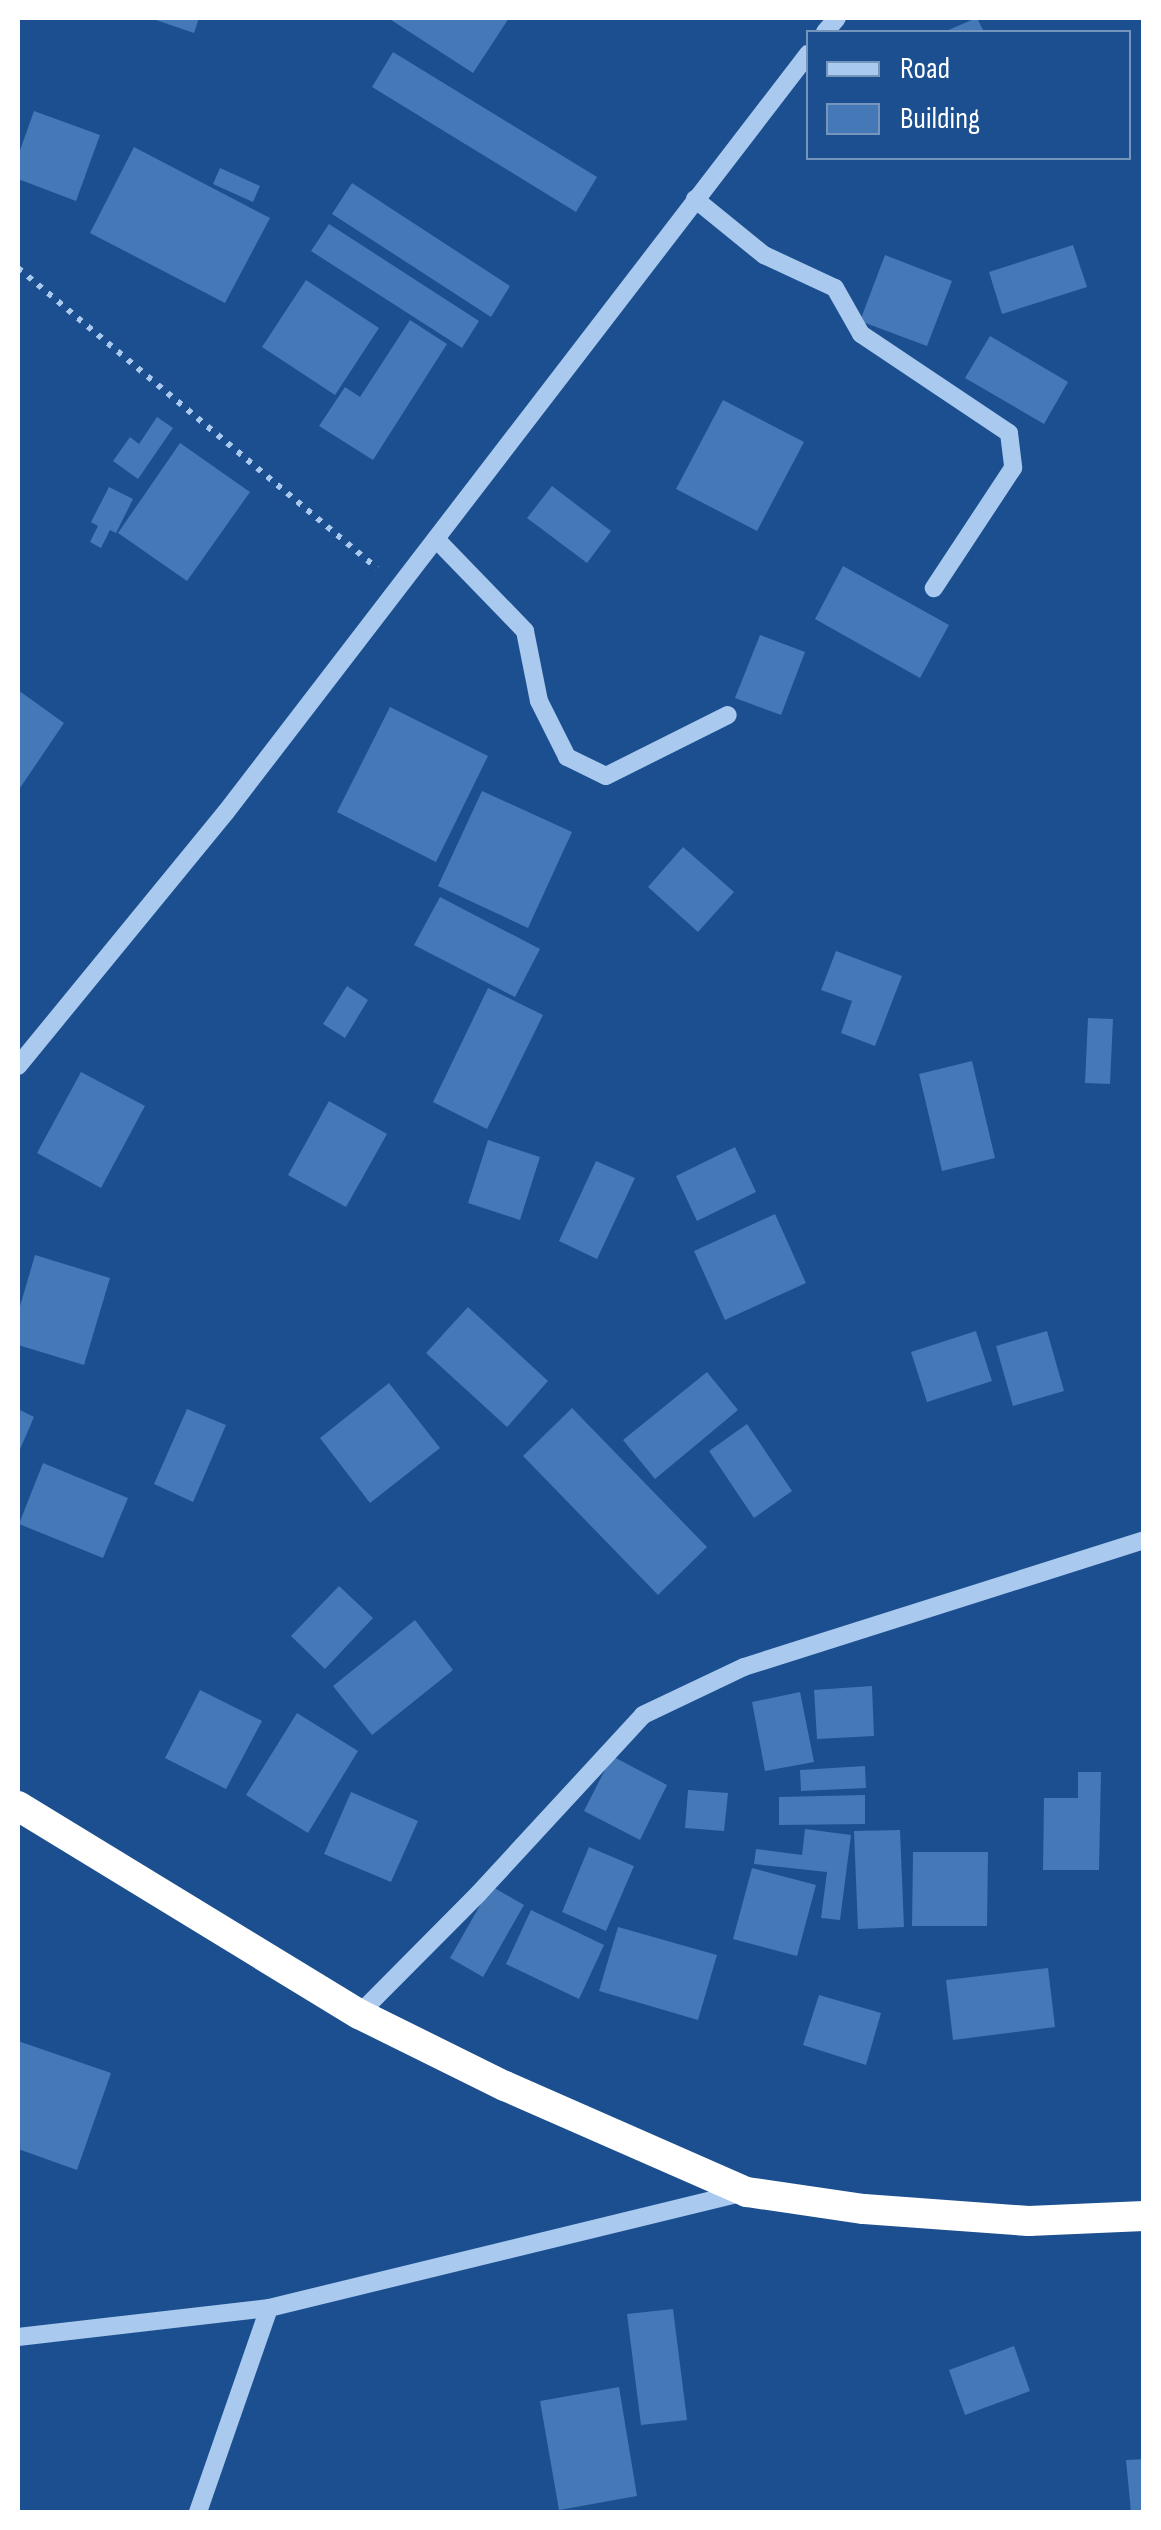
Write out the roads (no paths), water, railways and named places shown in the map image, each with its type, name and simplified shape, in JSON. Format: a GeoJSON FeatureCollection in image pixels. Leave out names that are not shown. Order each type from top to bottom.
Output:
{"type":"FeatureCollection","features":[{"type":"Feature","properties":{"kind":"highway"},"geometry":{"type":"LineString","coordinates":[[18,1806],[360,2014],[504,2086],[747,2192],[864,2209],[1029,2221],[1144,2216]]}},
{"type":"Feature","properties":{"kind":"street"},"geometry":{"type":"LineString","coordinates":[[18,1066],[226,812],[806,57]]}},
{"type":"Feature","properties":{"kind":"street"},"geometry":{"type":"LineString","coordinates":[[695,199],[764,255],[835,288],[861,334],[1009,433],[1013,468],[934,588]]}},
{"type":"Feature","properties":{"kind":"street"},"geometry":{"type":"LineString","coordinates":[[436,539],[525,631],[539,701],[567,757],[606,776],[728,715]]}},
{"type":"Feature","properties":{"kind":"street"},"geometry":{"type":"LineString","coordinates":[[360,2014],[480,1893],[643,1715],[744,1667],[1144,1540]]}},
{"type":"Feature","properties":{"kind":"street"},"geometry":{"type":"LineString","coordinates":[[18,2337],[268,2308],[747,2192]]}},
{"type":"Feature","properties":{"kind":"street"},"geometry":{"type":"LineString","coordinates":[[198,2512],[268,2308]]}}]}
